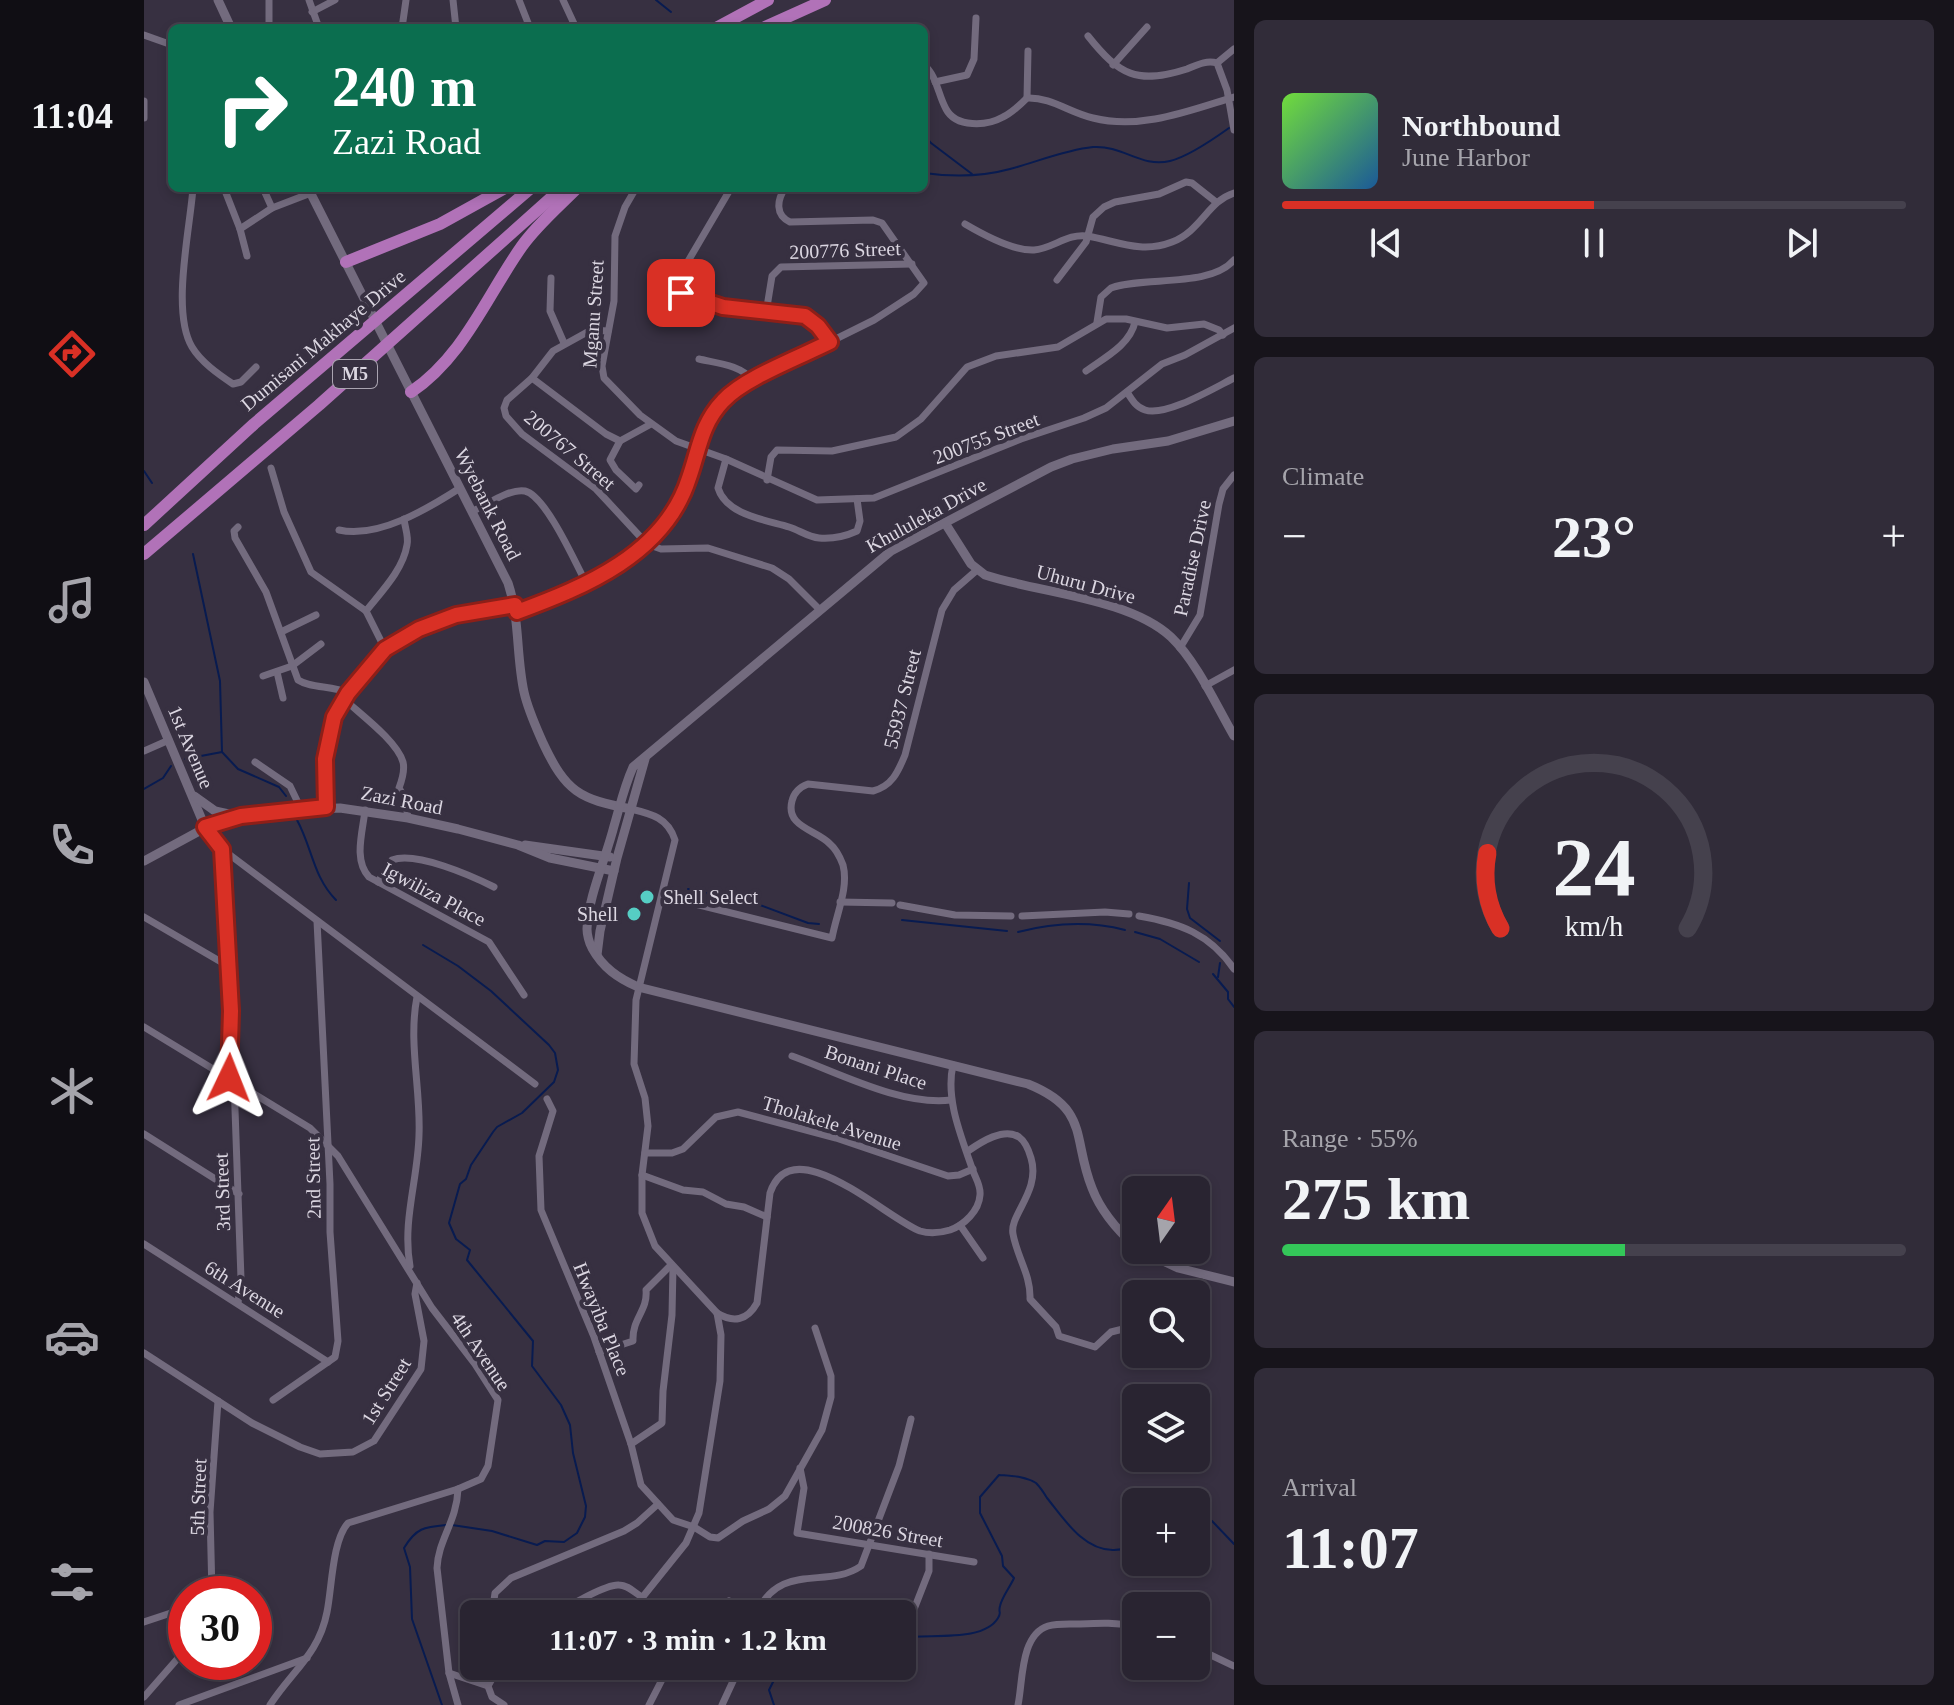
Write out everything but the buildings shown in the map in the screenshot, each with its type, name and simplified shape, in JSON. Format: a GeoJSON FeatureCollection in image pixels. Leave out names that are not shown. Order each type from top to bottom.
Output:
{"type":"FeatureCollection","features":[{"type":"Feature","properties":{"kind":"main road"},"geometry":{"type":"LineString","coordinates":[[723,24],[768,0]]}},
{"type":"Feature","properties":{"kind":"main road"},"geometry":{"type":"LineString","coordinates":[[772,24],[825,0]]}},
{"type":"Feature","properties":{"kind":"main road"},"geometry":{"type":"LineString","coordinates":[[346,262],[440,224],[498,192]]}},
{"type":"Feature","properties":{"kind":"main road","name":"Dumisani Makhaye Drive"},"geometry":{"type":"LineString","coordinates":[[144,525],[254,424],[526,192]]}},
{"type":"Feature","properties":{"kind":"main road","name":"Dumisani Makhaye Drive"},"geometry":{"type":"LineString","coordinates":[[144,554],[319,405],[558,192]]}},
{"type":"Feature","properties":{"kind":"main road"},"geometry":{"type":"LineString","coordinates":[[411,392],[431,377],[461,344],[524,244],[573,192]]}},
{"type":"Feature","properties":{"kind":"street"},"geometry":{"type":"LineString","coordinates":[[218,0],[229,24]]}},
{"type":"Feature","properties":{"kind":"street"},"geometry":{"type":"LineString","coordinates":[[269,0],[269,24]]}},
{"type":"Feature","properties":{"kind":"street"},"geometry":{"type":"LineString","coordinates":[[309,0],[317,24]]}},
{"type":"Feature","properties":{"kind":"street"},"geometry":{"type":"LineString","coordinates":[[312,12],[335,0]]}},
{"type":"Feature","properties":{"kind":"street"},"geometry":{"type":"LineString","coordinates":[[403,24],[406,0]]}},
{"type":"Feature","properties":{"kind":"street"},"geometry":{"type":"LineString","coordinates":[[453,0],[456,24]]}},
{"type":"Feature","properties":{"kind":"street"},"geometry":{"type":"LineString","coordinates":[[519,0],[528,24]]}},
{"type":"Feature","properties":{"kind":"street"},"geometry":{"type":"LineString","coordinates":[[563,0],[574,24]]}},
{"type":"Feature","properties":{"kind":"street"},"geometry":{"type":"LineString","coordinates":[[935,82],[967,75],[974,59],[976,18]]}},
{"type":"Feature","properties":{"kind":"street"},"geometry":{"type":"LineString","coordinates":[[1113,65],[1147,27]]}},
{"type":"Feature","properties":{"kind":"street"},"geometry":{"type":"LineString","coordinates":[[144,35],[168,44]]}},
{"type":"Feature","properties":{"kind":"street"},"geometry":{"type":"LineString","coordinates":[[1088,36],[1113,65],[1126,72],[1168,75],[1209,61],[1217,63]]}},
{"type":"Feature","properties":{"kind":"street"},"geometry":{"type":"LineString","coordinates":[[1217,63],[1234,49]]}},
{"type":"Feature","properties":{"kind":"street"},"geometry":{"type":"LineString","coordinates":[[1027,98],[1028,51]]}},
{"type":"Feature","properties":{"kind":"street"},"geometry":{"type":"LineString","coordinates":[[1217,63],[1231,98],[1234,130]]}},
{"type":"Feature","properties":{"kind":"street"},"geometry":{"type":"LineString","coordinates":[[928,71],[947,111],[952,118],[963,122],[994,121],[1006,116],[1027,98],[1045,99],[1093,118],[1125,122],[1175,115],[1231,98]]}},
{"type":"Feature","properties":{"kind":"street"},"geometry":{"type":"LineString","coordinates":[[144,101],[144,118]]}},
{"type":"Feature","properties":{"kind":"street"},"geometry":{"type":"LineString","coordinates":[[1057,280],[1082,249],[1093,217],[1104,207],[1159,194],[1181,183],[1192,183],[1216,202]]}},
{"type":"Feature","properties":{"kind":"street"},"geometry":{"type":"LineString","coordinates":[[193,192],[181,300],[188,339],[200,358],[233,384],[241,382],[256,367]]}},
{"type":"Feature","properties":{"kind":"street"},"geometry":{"type":"LineString","coordinates":[[226,192],[247,256]]}},
{"type":"Feature","properties":{"kind":"street"},"geometry":{"type":"LineString","coordinates":[[265,192],[272,208]]}},
{"type":"Feature","properties":{"kind":"street"},"geometry":{"type":"LineString","coordinates":[[240,229],[305,192]]}},
{"type":"Feature","properties":{"kind":"street","name":"Wyebank Road"},"geometry":{"type":"LineString","coordinates":[[310,192],[508,583],[516,608],[524,692],[556,771],[582,795],[631,809]]}},
{"type":"Feature","properties":{"kind":"street","name":"Mganu Street"},"geometry":{"type":"LineString","coordinates":[[634,192],[615,236],[614,301],[602,366],[604,378],[651,424],[696,449],[730,461]]}},
{"type":"Feature","properties":{"kind":"street"},"geometry":{"type":"LineString","coordinates":[[729,192],[676,283],[681,293],[723,307],[805,316],[818,326],[830,342]]}},
{"type":"Feature","properties":{"kind":"street"},"geometry":{"type":"LineString","coordinates":[[326,807],[327,748],[334,717],[346,696],[385,649],[419,629],[456,615],[516,608],[564,596],[631,557],[647,544],[674,512],[689,479],[707,422],[721,402],[739,387],[874,320],[921,288],[924,283],[912,264],[886,226],[878,220],[806,223],[785,220],[779,210],[783,192]]}},
{"type":"Feature","properties":{"kind":"street"},"geometry":{"type":"LineString","coordinates":[[965,224],[994,240],[1034,250],[1070,238],[1088,236],[1128,246],[1172,242],[1202,222],[1216,202],[1234,193]]}},
{"type":"Feature","properties":{"kind":"street"},"geometry":{"type":"LineString","coordinates":[[1097,322],[1101,297],[1111,288],[1211,274],[1228,267],[1234,260]]}},
{"type":"Feature","properties":{"kind":"street","name":"200776 Street"},"geometry":{"type":"LineString","coordinates":[[766,313],[772,276],[781,267],[912,264]]}},
{"type":"Feature","properties":{"kind":"street"},"geometry":{"type":"LineString","coordinates":[[551,278],[550,311],[564,343]]}},
{"type":"Feature","properties":{"kind":"street"},"geometry":{"type":"LineString","coordinates":[[767,480],[771,457],[777,450],[832,451],[896,437],[921,419],[967,367],[996,356],[1058,347],[1097,322],[1117,318],[1167,328],[1204,324],[1223,335]]}},
{"type":"Feature","properties":{"kind":"street"},"geometry":{"type":"LineString","coordinates":[[1086,371],[1131,335],[1135,322]]}},
{"type":"Feature","properties":{"kind":"street","name":"200755 Street"},"geometry":{"type":"LineString","coordinates":[[730,461],[817,500],[857,499],[891,493],[1021,439],[1073,423],[1106,408],[1162,364],[1234,328]]}},
{"type":"Feature","properties":{"kind":"street","name":"200767 Street"},"geometry":{"type":"LineString","coordinates":[[608,331],[591,330],[553,351],[532,378],[507,400],[504,408],[506,416],[522,434],[596,489],[647,544]]}},
{"type":"Feature","properties":{"kind":"street"},"geometry":{"type":"LineString","coordinates":[[699,359],[736,368],[753,381]]}},
{"type":"Feature","properties":{"kind":"street"},"geometry":{"type":"LineString","coordinates":[[532,378],[606,434],[620,441]]}},
{"type":"Feature","properties":{"kind":"street"},"geometry":{"type":"LineString","coordinates":[[1127,392],[1136,406],[1143,410],[1160,411],[1184,403],[1234,378]]}},
{"type":"Feature","properties":{"kind":"street","name":"Khululeka Drive"},"geometry":{"type":"LineString","coordinates":[[597,955],[591,947],[587,930],[603,856],[633,767],[881,557],[1072,459],[1168,441],[1234,421]]}},
{"type":"Feature","properties":{"kind":"street"},"geometry":{"type":"LineString","coordinates":[[639,485],[636,489],[612,464],[611,454],[620,441],[651,424]]}},
{"type":"Feature","properties":{"kind":"street"},"geometry":{"type":"LineString","coordinates":[[730,461],[718,488],[731,505],[758,519],[809,535],[831,537],[857,531],[860,527],[857,499]]}},
{"type":"Feature","properties":{"kind":"street"},"geometry":{"type":"LineString","coordinates":[[271,468],[284,512],[311,572],[366,611],[385,649]]}},
{"type":"Feature","properties":{"kind":"street","name":"Paradise Drive"},"geometry":{"type":"LineString","coordinates":[[1180,648],[1200,615],[1219,504],[1223,489],[1234,475]]}},
{"type":"Feature","properties":{"kind":"street"},"geometry":{"type":"LineString","coordinates":[[339,530],[368,529],[404,519],[460,488]]}},
{"type":"Feature","properties":{"kind":"street"},"geometry":{"type":"LineString","coordinates":[[473,511],[518,492],[533,495],[547,512],[586,583]]}},
{"type":"Feature","properties":{"kind":"street"},"geometry":{"type":"LineString","coordinates":[[366,611],[390,581],[406,552],[408,538],[404,519]]}},
{"type":"Feature","properties":{"kind":"street"},"geometry":{"type":"LineString","coordinates":[[945,523],[977,570]]}},
{"type":"Feature","properties":{"kind":"street"},"geometry":{"type":"LineString","coordinates":[[238,527],[234,531],[238,545],[266,592],[301,683],[335,688],[346,696],[401,756],[404,765],[399,788],[405,798],[408,818]]}},
{"type":"Feature","properties":{"kind":"street"},"geometry":{"type":"LineString","coordinates":[[647,544],[661,549],[708,548],[772,568],[789,579],[819,609]]}},
{"type":"Feature","properties":{"kind":"street","name":"Uhuru Drive"},"geometry":{"type":"LineString","coordinates":[[977,570],[1007,582],[1132,613],[1157,627],[1180,648],[1234,736]]}},
{"type":"Feature","properties":{"kind":"street","name":"55937 Street"},"geometry":{"type":"LineString","coordinates":[[663,896],[832,938],[845,882],[840,858],[826,840],[798,824],[791,809],[792,800],[796,792],[808,784],[873,791],[883,788],[896,775],[905,755],[942,610],[954,590],[977,570]]}},
{"type":"Feature","properties":{"kind":"street"},"geometry":{"type":"LineString","coordinates":[[281,632],[316,615]]}},
{"type":"Feature","properties":{"kind":"street"},"geometry":{"type":"LineString","coordinates":[[263,676],[292,666],[321,644]]}},
{"type":"Feature","properties":{"kind":"street"},"geometry":{"type":"LineString","coordinates":[[1205,686],[1234,670]]}},
{"type":"Feature","properties":{"kind":"street"},"geometry":{"type":"LineString","coordinates":[[277,672],[283,698]]}},
{"type":"Feature","properties":{"kind":"street","name":"1st Avenue"},"geometry":{"type":"LineString","coordinates":[[144,682],[205,827]]}},
{"type":"Feature","properties":{"kind":"street"},"geometry":{"type":"LineString","coordinates":[[144,751],[169,740]]}},
{"type":"Feature","properties":{"kind":"street"},"geometry":{"type":"LineString","coordinates":[[645,759],[600,931],[597,955],[615,976],[638,987],[1028,1084],[1061,1103],[1073,1118],[1088,1178],[1098,1202],[1122,1234]]}},
{"type":"Feature","properties":{"kind":"street"},"geometry":{"type":"LineString","coordinates":[[255,762],[290,786],[301,809]]}},
{"type":"Feature","properties":{"kind":"street"},"geometry":{"type":"LineString","coordinates":[[192,794],[215,811],[241,816]]}},
{"type":"Feature","properties":{"kind":"street","name":"Zazi Road"},"geometry":{"type":"LineString","coordinates":[[144,861],[205,827],[241,816],[326,807],[408,818],[518,845],[617,858]]}},
{"type":"Feature","properties":{"kind":"street"},"geometry":{"type":"LineString","coordinates":[[631,809],[661,818],[673,831],[674,851],[638,987],[633,1034],[634,1064],[647,1112],[642,1175],[643,1220],[655,1246],[717,1313],[728,1320],[738,1319],[750,1313],[757,1303],[767,1217],[775,1183],[788,1172],[807,1170],[830,1177],[915,1229],[932,1233],[960,1225],[972,1214],[980,1197],[951,1100],[949,1085],[953,1065]]}},
{"type":"Feature","properties":{"kind":"street","name":"Igwiliza Place"},"geometry":{"type":"LineString","coordinates":[[365,810],[360,860],[364,872],[489,942],[524,995]]}},
{"type":"Feature","properties":{"kind":"street"},"geometry":{"type":"LineString","coordinates":[[205,827],[222,849],[535,1084]]}},
{"type":"Feature","properties":{"kind":"street","name":"Zazi Road"},"geometry":{"type":"LineString","coordinates":[[518,845],[550,858],[614,871]]}},
{"type":"Feature","properties":{"kind":"street","name":"3rd Street"},"geometry":{"type":"LineString","coordinates":[[222,849],[239,1194],[241,1279],[238,1303]]}},
{"type":"Feature","properties":{"kind":"street"},"geometry":{"type":"LineString","coordinates":[[378,882],[392,860],[404,858],[451,868],[494,887]]}},
{"type":"Feature","properties":{"kind":"street"},"geometry":{"type":"LineString","coordinates":[[840,902],[896,904],[955,915],[1011,916]]}},
{"type":"Feature","properties":{"kind":"street"},"geometry":{"type":"LineString","coordinates":[[1022,916],[1105,912],[1129,914]]}},
{"type":"Feature","properties":{"kind":"street"},"geometry":{"type":"LineString","coordinates":[[1139,916],[1202,936],[1217,946],[1234,969]]}},
{"type":"Feature","properties":{"kind":"street"},"geometry":{"type":"LineString","coordinates":[[144,917],[228,966]]}},
{"type":"Feature","properties":{"kind":"street","name":"2nd Street"},"geometry":{"type":"LineString","coordinates":[[317,921],[330,1232],[339,1332],[337,1350],[328,1362]]}},
{"type":"Feature","properties":{"kind":"street"},"geometry":{"type":"LineString","coordinates":[[411,1271],[407,1228],[420,1126],[415,1046],[417,997]]}},
{"type":"Feature","properties":{"kind":"street","name":"4th Avenue"},"geometry":{"type":"LineString","coordinates":[[144,1027],[310,1128],[338,1156],[417,1282],[498,1400],[486,1472],[481,1479],[348,1523],[345,1527],[336,1555],[323,1632],[309,1658],[270,1705]]}},
{"type":"Feature","properties":{"kind":"street","name":"Bonani Place"},"geometry":{"type":"LineString","coordinates":[[792,1056],[908,1099],[933,1102],[951,1100]]}},
{"type":"Feature","properties":{"kind":"street","name":"Hwayiba Place"},"geometry":{"type":"LineString","coordinates":[[547,1099],[553,1111],[539,1156],[541,1210],[599,1352],[631,1444],[641,1485],[673,1520],[694,1527]]}},
{"type":"Feature","properties":{"kind":"street","name":"Tholakele Avenue"},"geometry":{"type":"LineString","coordinates":[[645,1153],[672,1153],[683,1149],[716,1117],[738,1112],[836,1138],[948,1176],[973,1169]]}},
{"type":"Feature","properties":{"kind":"street"},"geometry":{"type":"LineString","coordinates":[[144,1134],[239,1194]]}},
{"type":"Feature","properties":{"kind":"street"},"geometry":{"type":"LineString","coordinates":[[968,1151],[998,1135],[1010,1134],[1023,1141],[1028,1149],[1034,1175],[1012,1231],[1031,1287],[1030,1299],[1056,1327],[1059,1336],[1095,1347],[1111,1332],[1122,1329]]}},
{"type":"Feature","properties":{"kind":"street"},"geometry":{"type":"LineString","coordinates":[[642,1175],[683,1190],[703,1192],[726,1204],[744,1207],[767,1217]]}},
{"type":"Feature","properties":{"kind":"street"},"geometry":{"type":"LineString","coordinates":[[960,1225],[983,1258]]}},
{"type":"Feature","properties":{"kind":"street","name":"6th Avenue"},"geometry":{"type":"LineString","coordinates":[[144,1244],[328,1362]]}},
{"type":"Feature","properties":{"kind":"street"},"geometry":{"type":"LineString","coordinates":[[1170,1264],[1234,1282]]}},
{"type":"Feature","properties":{"kind":"street"},"geometry":{"type":"LineString","coordinates":[[599,1352],[633,1341],[633,1324],[647,1301],[646,1290],[672,1266]]}},
{"type":"Feature","properties":{"kind":"street"},"geometry":{"type":"LineString","coordinates":[[631,1444],[662,1423],[672,1315],[672,1266]]}},
{"type":"Feature","properties":{"kind":"street","name":"1st Street"},"geometry":{"type":"LineString","coordinates":[[218,1401],[252,1423],[310,1451],[344,1454],[368,1446],[390,1418],[424,1362],[424,1341],[415,1294],[417,1282]]}},
{"type":"Feature","properties":{"kind":"street"},"geometry":{"type":"LineString","coordinates":[[640,1600],[686,1543],[694,1527],[705,1483],[720,1381],[721,1335],[717,1313]]}},
{"type":"Feature","properties":{"kind":"street"},"geometry":{"type":"LineString","coordinates":[[694,1527],[710,1537],[718,1538],[781,1500],[822,1430],[832,1383],[815,1328]]}},
{"type":"Feature","properties":{"kind":"street"},"geometry":{"type":"LineString","coordinates":[[144,1353],[218,1401]]}},
{"type":"Feature","properties":{"kind":"street"},"geometry":{"type":"LineString","coordinates":[[273,1400],[328,1362]]}},
{"type":"Feature","properties":{"kind":"street","name":"5th Street"},"geometry":{"type":"LineString","coordinates":[[212,1576],[210,1512],[218,1401]]}},
{"type":"Feature","properties":{"kind":"street"},"geometry":{"type":"LineString","coordinates":[[767,1600],[791,1580],[858,1569],[871,1544],[899,1466],[911,1419]]}},
{"type":"Feature","properties":{"kind":"street","name":"200826 Street"},"geometry":{"type":"LineString","coordinates":[[800,1468],[804,1488],[797,1533],[974,1562]]}},
{"type":"Feature","properties":{"kind":"street"},"geometry":{"type":"LineString","coordinates":[[458,1489],[457,1508],[439,1552],[437,1568],[449,1673],[458,1705]]}},
{"type":"Feature","properties":{"kind":"street"},"geometry":{"type":"LineString","coordinates":[[495,1600],[498,1588],[511,1578],[624,1531],[658,1504]]}},
{"type":"Feature","properties":{"kind":"street"},"geometry":{"type":"LineString","coordinates":[[916,1604],[929,1571],[929,1554]]}},
{"type":"Feature","properties":{"kind":"street"},"geometry":{"type":"LineString","coordinates":[[582,1600],[617,1585],[627,1587],[642,1597]]}},
{"type":"Feature","properties":{"kind":"street"},"geometry":{"type":"LineString","coordinates":[[144,1622],[168,1614]]}},
{"type":"Feature","properties":{"kind":"street"},"geometry":{"type":"LineString","coordinates":[[1018,1705],[1027,1654],[1035,1636],[1043,1628],[1096,1623],[1122,1626]]}},
{"type":"Feature","properties":{"kind":"street"},"geometry":{"type":"LineString","coordinates":[[1210,1655],[1234,1666]]}},
{"type":"Feature","properties":{"kind":"street"},"geometry":{"type":"LineString","coordinates":[[179,1705],[309,1658]]}},
{"type":"Feature","properties":{"kind":"street"},"geometry":{"type":"LineString","coordinates":[[144,1697],[168,1670]]}},
{"type":"Feature","properties":{"kind":"street"},"geometry":{"type":"LineString","coordinates":[[449,1673],[488,1686]]}},
{"type":"Feature","properties":{"kind":"street"},"geometry":{"type":"LineString","coordinates":[[491,1680],[488,1686],[492,1697],[504,1705]]}},
{"type":"Feature","properties":{"kind":"street"},"geometry":{"type":"LineString","coordinates":[[649,1705],[662,1680]]}},
{"type":"Feature","properties":{"kind":"street"},"geometry":{"type":"LineString","coordinates":[[722,1705],[734,1680]]}},
{"type":"Feature","properties":{"kind":"waterway"},"geometry":{"type":"LineString","coordinates":[[656,0],[671,12]]}},
{"type":"Feature","properties":{"kind":"waterway"},"geometry":{"type":"LineString","coordinates":[[928,173],[988,174],[1093,147],[1114,149],[1150,161],[1170,161],[1209,142],[1229,128]]}},
{"type":"Feature","properties":{"kind":"waterway"},"geometry":{"type":"LineString","coordinates":[[928,139],[972,174]]}},
{"type":"Feature","properties":{"kind":"waterway"},"geometry":{"type":"LineString","coordinates":[[144,471],[152,483]]}},
{"type":"Feature","properties":{"kind":"waterway"},"geometry":{"type":"LineString","coordinates":[[193,554],[220,681],[222,752],[238,769],[279,787],[286,796]]}},
{"type":"Feature","properties":{"kind":"waterway"},"geometry":{"type":"LineString","coordinates":[[185,759],[222,752]]}},
{"type":"Feature","properties":{"kind":"waterway"},"geometry":{"type":"LineString","coordinates":[[144,789],[163,778],[171,766]]}},
{"type":"Feature","properties":{"kind":"waterway"},"geometry":{"type":"LineString","coordinates":[[297,820],[322,882],[336,900]]}},
{"type":"Feature","properties":{"kind":"waterway"},"geometry":{"type":"LineString","coordinates":[[1189,883],[1187,909],[1190,918],[1220,941]]}},
{"type":"Feature","properties":{"kind":"waterway"},"geometry":{"type":"LineString","coordinates":[[688,889],[760,905],[808,923],[819,924]]}},
{"type":"Feature","properties":{"kind":"waterway"},"geometry":{"type":"LineString","coordinates":[[902,920],[1007,931]]}},
{"type":"Feature","properties":{"kind":"waterway"},"geometry":{"type":"LineString","coordinates":[[1018,932],[1072,924],[1125,930]]}},
{"type":"Feature","properties":{"kind":"waterway"},"geometry":{"type":"LineString","coordinates":[[1135,932],[1160,939],[1199,962]]}},
{"type":"Feature","properties":{"kind":"waterway"},"geometry":{"type":"LineString","coordinates":[[423,945],[491,991],[555,1053],[558,1070],[554,1082],[522,1113],[493,1132],[460,1184],[449,1223],[456,1239],[470,1250],[467,1260],[533,1341],[532,1366],[561,1405],[570,1425],[573,1453],[586,1506],[585,1517],[577,1533],[564,1542],[545,1541],[537,1545],[492,1531],[452,1525]]}},
{"type":"Feature","properties":{"kind":"waterway"},"geometry":{"type":"LineString","coordinates":[[1218,977],[1220,963]]}},
{"type":"Feature","properties":{"kind":"waterway"},"geometry":{"type":"LineString","coordinates":[[1213,974],[1228,992],[1228,999],[1234,1007]]}},
{"type":"Feature","properties":{"kind":"waterway"},"geometry":{"type":"LineString","coordinates":[[916,1637],[968,1634],[991,1626],[998,1618],[1001,1603],[1014,1578],[1003,1566],[1002,1556],[980,1513],[980,1497],[999,1475],[1036,1483],[1084,1540],[1103,1549],[1122,1549]]}},
{"type":"Feature","properties":{"kind":"waterway"},"geometry":{"type":"LineString","coordinates":[[1210,1520],[1234,1544]]}},
{"type":"Feature","properties":{"kind":"waterway"},"geometry":{"type":"LineString","coordinates":[[442,1705],[412,1619],[410,1567],[404,1548],[421,1530],[446,1525]]}},
{"type":"Feature","properties":{"kind":"waterway"},"geometry":{"type":"LineString","coordinates":[[774,1680],[769,1690],[774,1705]]}},
{"type":"Feature","properties":{"kind":"place","name":"Shell Select"},"geometry":{"type":"Point","coordinates":[647,897]}},
{"type":"Feature","properties":{"kind":"place","name":"Shell"},"geometry":{"type":"Point","coordinates":[634,914]}},
{"type":"Feature","properties":{"kind":"route"},"geometry":{"type":"LineString","coordinates":[[229,1078],[231,1011],[222,849],[205,827],[241,816],[326,807],[325,759],[334,717],[348,693],[385,649],[419,629],[456,615],[515,605],[517,612],[548,602],[578,589],[631,557],[647,544],[674,512],[689,479],[701,434],[721,402],[739,387],[830,342],[818,326],[805,316],[723,307],[681,293]]}}]}
